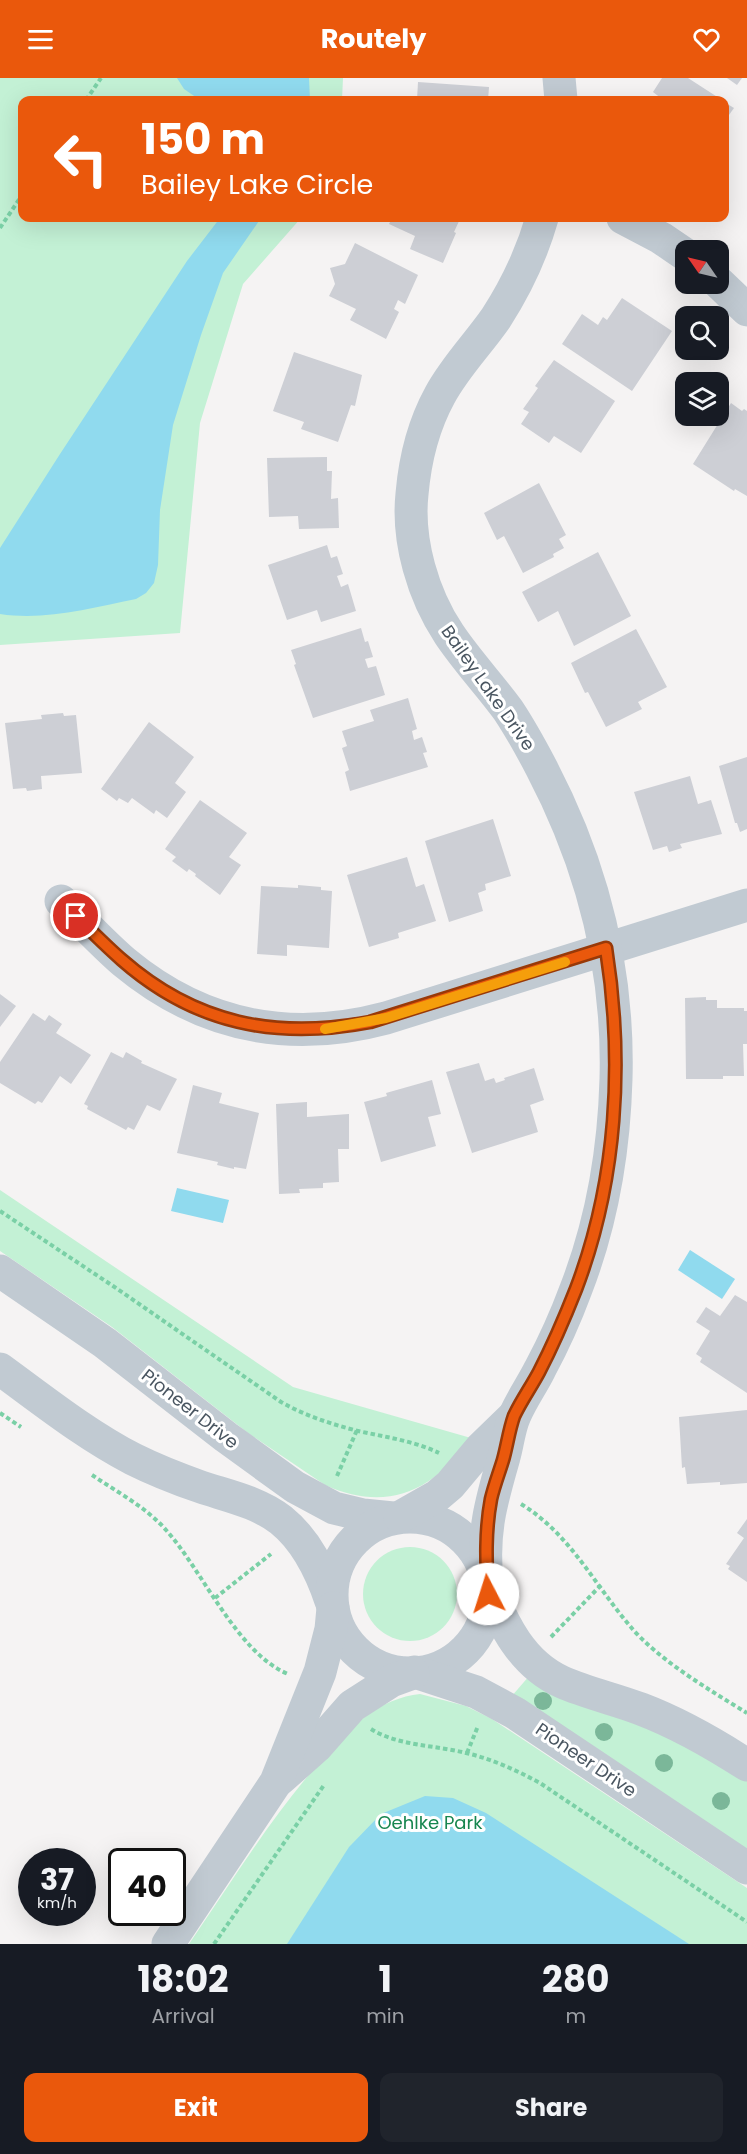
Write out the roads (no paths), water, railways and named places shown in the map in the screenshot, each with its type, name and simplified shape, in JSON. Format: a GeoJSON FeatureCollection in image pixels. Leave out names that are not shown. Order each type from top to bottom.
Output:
{"type":"FeatureCollection","features":[{"type":"Feature","properties":{"kind":"street"},"geometry":{"type":"LineString","coordinates":[[559,78],[561,96]]}},
{"type":"Feature","properties":{"kind":"street","name":"Bailey Lake Drive"},"geometry":{"type":"LineString","coordinates":[[487,1582],[488,1517],[493,1489],[514,1416],[553,1344],[577,1288],[590,1248],[605,1185],[614,1115],[615,1023],[606,948],[586,871],[562,810],[520,729],[448,632],[433,606],[414,547],[411,499],[418,451],[432,411],[448,381],[508,297],[530,253],[541,222]]}},
{"type":"Feature","properties":{"kind":"street"},"geometry":{"type":"LineString","coordinates":[[631,222],[675,248]]}},
{"type":"Feature","properties":{"kind":"street"},"geometry":{"type":"LineString","coordinates":[[729,293],[747,310]]}},
{"type":"Feature","properties":{"kind":"street"},"geometry":{"type":"LineString","coordinates":[[62,901],[122,960],[177,998],[201,1010],[233,1021],[281,1029],[315,1030],[370,1022],[747,905]]}},
{"type":"Feature","properties":{"kind":"street","name":"Pioneer Drive"},"geometry":{"type":"LineString","coordinates":[[0,1271],[105,1343],[226,1437],[312,1497],[340,1510],[397,1518]]}},
{"type":"Feature","properties":{"kind":"street"},"geometry":{"type":"LineString","coordinates":[[0,1369],[63,1416],[127,1455],[177,1479],[256,1505],[276,1516],[292,1530],[306,1548],[322,1578],[336,1621],[344,1637],[362,1657],[386,1669],[414,1673]]}},
{"type":"Feature","properties":{"kind":"street","name":"Bailey Lake Drive"},"geometry":{"type":"LineString","coordinates":[[397,1518],[429,1501],[450,1485],[481,1448],[514,1416]]}},
{"type":"Feature","properties":{"kind":"street"},"geometry":{"type":"LineString","coordinates":[[168,1944],[276,1782],[320,1672],[332,1629],[333,1579],[336,1568],[347,1548],[363,1532],[372,1526],[397,1518],[427,1518],[454,1530],[474,1550],[480,1559],[487,1582],[513,1640],[526,1656],[548,1674],[574,1687],[669,1721],[747,1765]]}},
{"type":"Feature","properties":{"kind":"street"},"geometry":{"type":"LineString","coordinates":[[276,1782],[316,1747],[352,1706],[391,1681],[428,1671],[447,1663],[471,1643],[485,1615],[487,1582]]}},
{"type":"Feature","properties":{"kind":"street","name":"Pioneer Drive"},"geometry":{"type":"LineString","coordinates":[[414,1673],[476,1692],[515,1713],[747,1868]]}},
{"type":"Feature","properties":{"kind":"water"},"geometry":{"type":"Polygon","coordinates":[[[177,78],[309,78],[310,96],[194,96],[184,89],[177,78]]]}},
{"type":"Feature","properties":{"kind":"water"},"geometry":{"type":"Polygon","coordinates":[[[217,222],[258,222],[223,273],[173,425],[160,510],[158,565],[154,583],[146,593],[136,599],[102,606],[51,615],[0,614],[0,548],[187,261],[217,222]]]}},
{"type":"Feature","properties":{"kind":"water"},"geometry":{"type":"Polygon","coordinates":[[[177,1188],[229,1200],[223,1223],[171,1211],[177,1188]]]}},
{"type":"Feature","properties":{"kind":"water"},"geometry":{"type":"Polygon","coordinates":[[[690,1250],[735,1279],[722,1299],[678,1270],[690,1250]]]}},
{"type":"Feature","properties":{"kind":"water"},"geometry":{"type":"Polygon","coordinates":[[[425,1796],[453,1798],[486,1813],[689,1944],[287,1944],[349,1847],[381,1814],[425,1796]]]}},
{"type":"Feature","properties":{"kind":"park label","name":"Oehlke Park"},"geometry":{"type":"Point","coordinates":[430,1823]}}]}
